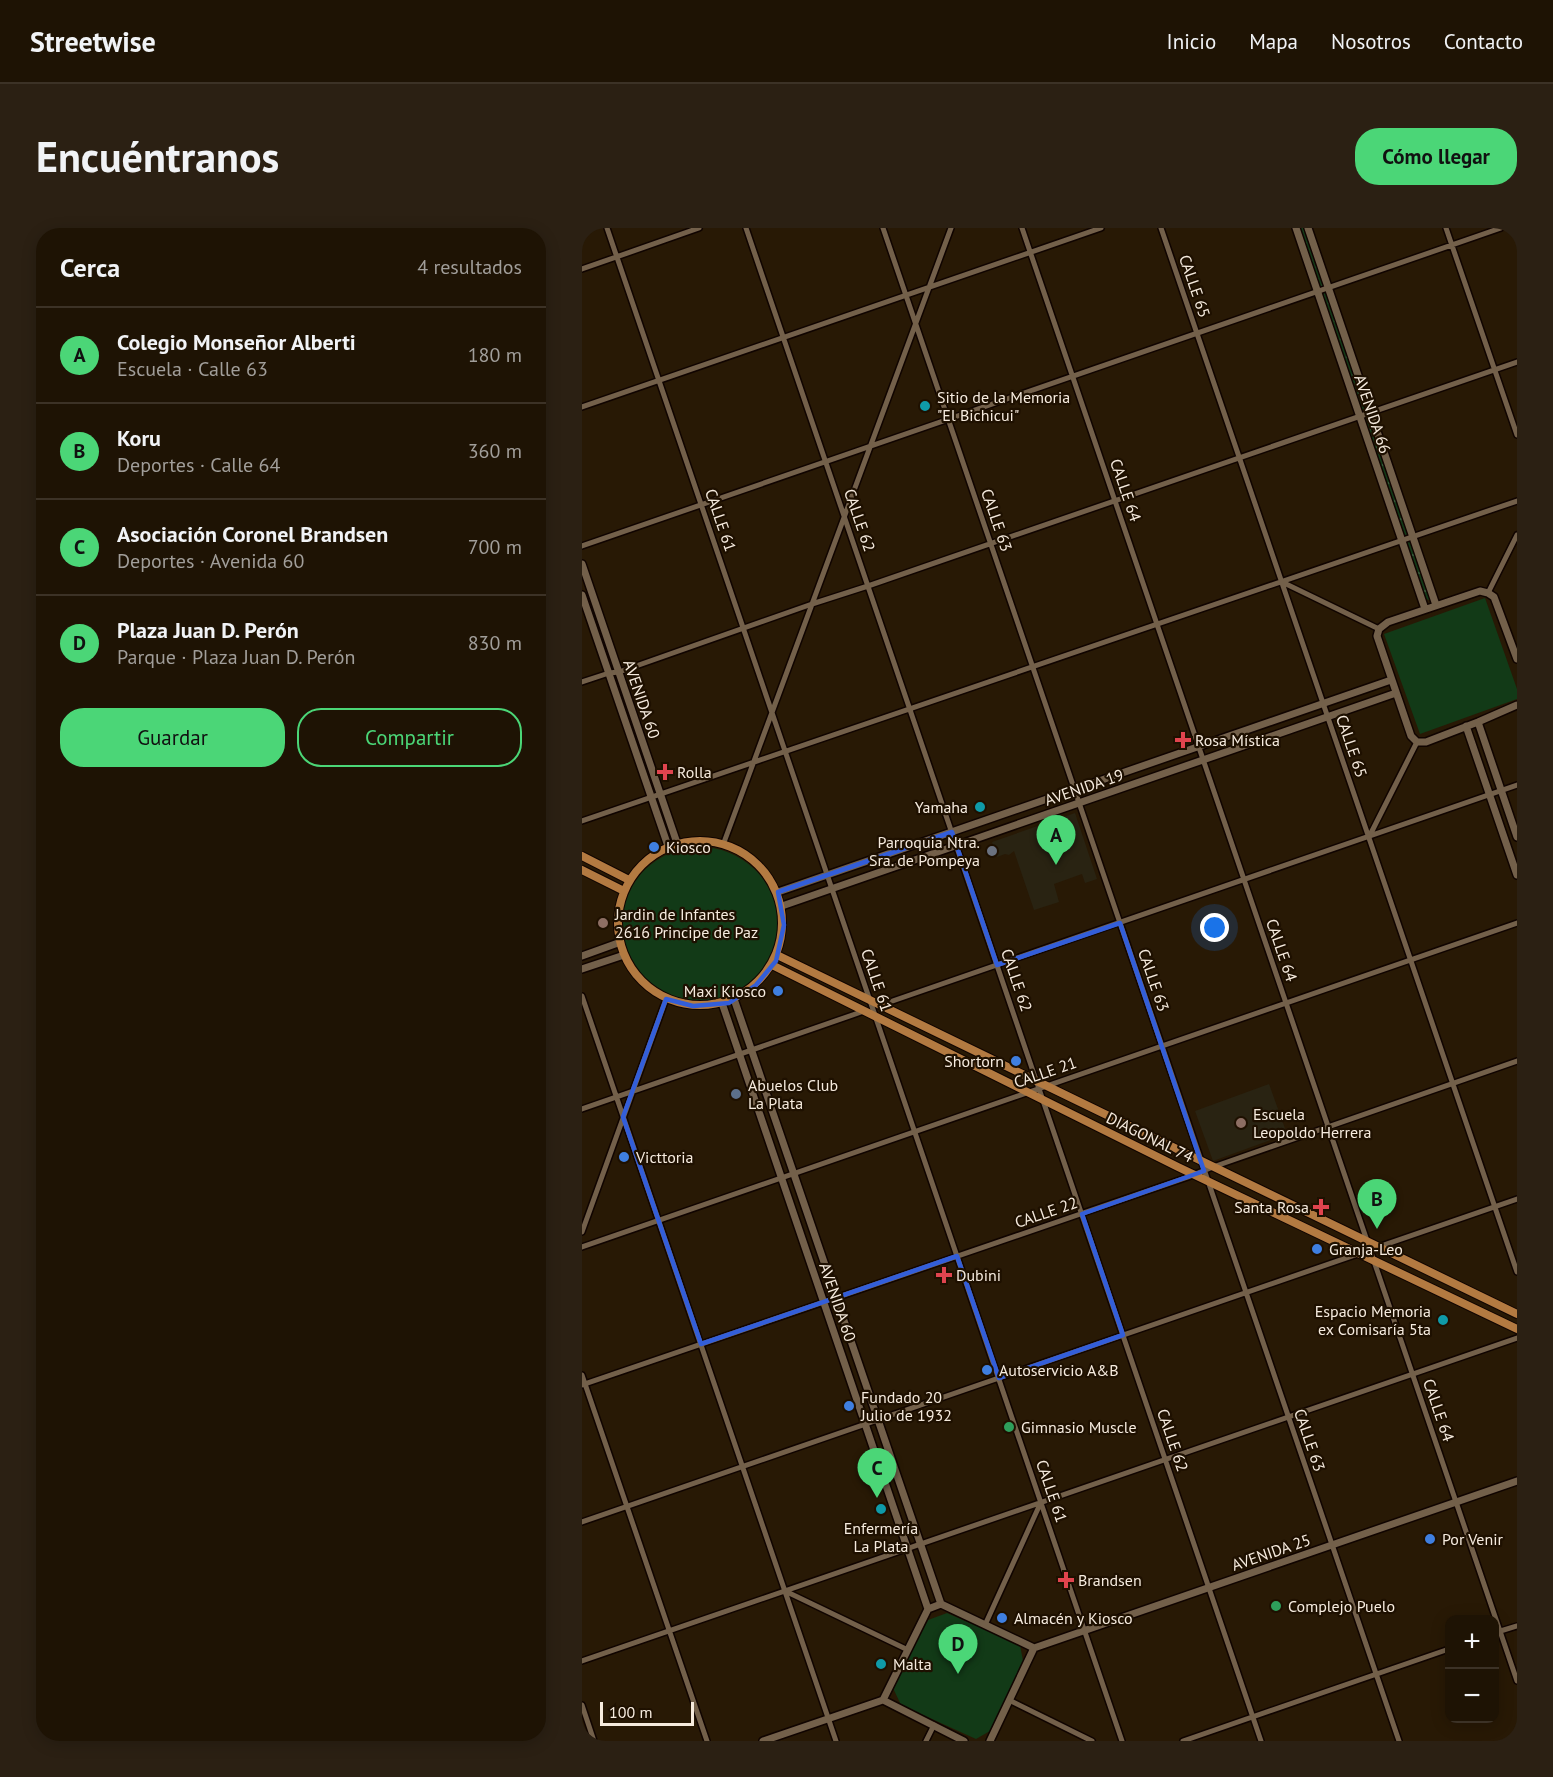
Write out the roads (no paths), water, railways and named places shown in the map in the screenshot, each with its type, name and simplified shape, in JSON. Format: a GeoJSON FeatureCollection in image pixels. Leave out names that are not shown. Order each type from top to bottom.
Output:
{"type":"FeatureCollection","features":[{"type":"Feature","properties":{"kind":"main road","name":"AVENIDA 66"},"geometry":{"type":"LineString","coordinates":[[1296,228],[1425,609]]}},
{"type":"Feature","properties":{"kind":"main road","name":"AVENIDA 66"},"geometry":{"type":"LineString","coordinates":[[1308,228],[1436,605]]}},
{"type":"Feature","properties":{"kind":"main road","name":"AVENIDA 60"},"geometry":{"type":"LineString","coordinates":[[582,564],[677,843]]}},
{"type":"Feature","properties":{"kind":"main road"},"geometry":{"type":"LineString","coordinates":[[1516,655],[1514,640],[1494,597],[1480,591],[1388,622],[1379,629],[1377,636],[1411,736],[1417,742],[1426,742],[1517,705]]}},
{"type":"Feature","properties":{"kind":"main road","name":"AVENIDA 60"},"geometry":{"type":"LineString","coordinates":[[582,595],[668,846]]}},
{"type":"Feature","properties":{"kind":"main road","name":"AVENIDA 19"},"geometry":{"type":"LineString","coordinates":[[778,892],[1391,680]]}},
{"type":"Feature","properties":{"kind":"main road","name":"AVENIDA 19"},"geometry":{"type":"LineString","coordinates":[[782,906],[1396,693]]}},
{"type":"Feature","properties":{"kind":"main road"},"geometry":{"type":"LineString","coordinates":[[1478,722],[1517,837]]}},
{"type":"Feature","properties":{"kind":"main road"},"geometry":{"type":"LineString","coordinates":[[1466,726],[1517,875]]}},
{"type":"Feature","properties":{"kind":"main road"},"geometry":{"type":"LineString","coordinates":[[691,840],[723,845],[744,855],[762,870],[778,892],[784,925],[777,955],[756,985],[734,999],[722,1003],[693,1006],[666,999],[643,981],[618,944],[624,891],[629,880],[668,846],[691,840]]}},
{"type":"Feature","properties":{"kind":"main road"},"geometry":{"type":"LineString","coordinates":[[582,856],[629,880]]}},
{"type":"Feature","properties":{"kind":"main road"},"geometry":{"type":"LineString","coordinates":[[582,870],[624,891]]}},
{"type":"Feature","properties":{"kind":"main road"},"geometry":{"type":"LineString","coordinates":[[582,956],[618,944]]}},
{"type":"Feature","properties":{"kind":"main road"},"geometry":{"type":"LineString","coordinates":[[582,969],[624,955]]}},
{"type":"Feature","properties":{"kind":"main road","name":"DIAGONAL 74"},"geometry":{"type":"LineString","coordinates":[[777,955],[1030,1092],[1195,1175],[1517,1329]]}},
{"type":"Feature","properties":{"kind":"main road","name":"DIAGONAL 74"},"geometry":{"type":"LineString","coordinates":[[772,965],[873,1008],[1041,1085],[1517,1314]]}},
{"type":"Feature","properties":{"kind":"main road","name":"AVENIDA 60"},"geometry":{"type":"LineString","coordinates":[[734,999],[941,1604]]}},
{"type":"Feature","properties":{"kind":"main road","name":"AVENIDA 60"},"geometry":{"type":"LineString","coordinates":[[722,1003],[928,1609]]}},
{"type":"Feature","properties":{"kind":"main road","name":"AVENIDA 25"},"geometry":{"type":"LineString","coordinates":[[1034,1648],[1517,1481]]}},
{"type":"Feature","properties":{"kind":"main road"},"geometry":{"type":"LineString","coordinates":[[768,1740],[883,1700],[928,1609],[941,1604],[1034,1648],[990,1741]]}},
{"type":"Feature","properties":{"kind":"main road"},"geometry":{"type":"LineString","coordinates":[[883,1700],[964,1741]]}},
{"type":"Feature","properties":{"kind":"street","name":"CALLE 61"},"geometry":{"type":"LineString","coordinates":[[607,228],[1122,1741]]}},
{"type":"Feature","properties":{"kind":"street"},"geometry":{"type":"LineString","coordinates":[[582,268],[699,228]]}},
{"type":"Feature","properties":{"kind":"street","name":"CALLE 62"},"geometry":{"type":"LineString","coordinates":[[746,228],[997,965],[1041,1085],[1042,1098],[1261,1741]]}},
{"type":"Feature","properties":{"kind":"street","name":"CALLE 63"},"geometry":{"type":"LineString","coordinates":[[884,228],[1399,1741]]}},
{"type":"Feature","properties":{"kind":"street"},"geometry":{"type":"LineString","coordinates":[[723,845],[951,228]]}},
{"type":"Feature","properties":{"kind":"street","name":"CALLE 64"},"geometry":{"type":"LineString","coordinates":[[1022,228],[1328,1126],[1372,1246],[1374,1260],[1492,1615]]}},
{"type":"Feature","properties":{"kind":"street"},"geometry":{"type":"LineString","coordinates":[[582,407],[1101,228]]}},
{"type":"Feature","properties":{"kind":"street","name":"CALLE 65"},"geometry":{"type":"LineString","coordinates":[[1161,228],[1517,1272]]}},
{"type":"Feature","properties":{"kind":"street"},"geometry":{"type":"LineString","coordinates":[[1446,228],[1517,435]]}},
{"type":"Feature","properties":{"kind":"street"},"geometry":{"type":"LineString","coordinates":[[582,546],[1502,228]]}},
{"type":"Feature","properties":{"kind":"street"},"geometry":{"type":"LineString","coordinates":[[582,682],[619,672],[1517,362]]}},
{"type":"Feature","properties":{"kind":"street"},"geometry":{"type":"LineString","coordinates":[[582,822],[1517,501]]}},
{"type":"Feature","properties":{"kind":"street"},"geometry":{"type":"LineString","coordinates":[[1488,593],[1517,535]]}},
{"type":"Feature","properties":{"kind":"street"},"geometry":{"type":"LineString","coordinates":[[1282,582],[1379,629]]}},
{"type":"Feature","properties":{"kind":"street"},"geometry":{"type":"LineString","coordinates":[[1369,837],[1417,742]]}},
{"type":"Feature","properties":{"kind":"street"},"geometry":{"type":"LineString","coordinates":[[582,1109],[1517,785]]}},
{"type":"Feature","properties":{"kind":"street","name":"CALLE 21"},"geometry":{"type":"LineString","coordinates":[[582,1247],[1030,1092],[1041,1085],[1162,1046],[1517,923]]}},
{"type":"Feature","properties":{"kind":"street"},"geometry":{"type":"LineString","coordinates":[[582,996],[836,1741]]}},
{"type":"Feature","properties":{"kind":"street"},"geometry":{"type":"LineString","coordinates":[[582,1232],[666,999]]}},
{"type":"Feature","properties":{"kind":"street","name":"CALLE 22"},"geometry":{"type":"LineString","coordinates":[[584,1385],[1195,1175],[1328,1126],[1517,1061]]}},
{"type":"Feature","properties":{"kind":"street"},"geometry":{"type":"LineString","coordinates":[[582,1522],[1246,1293],[1360,1253],[1372,1246],[1517,1199]]}},
{"type":"Feature","properties":{"kind":"street"},"geometry":{"type":"LineString","coordinates":[[582,1661],[1517,1338]]}},
{"type":"Feature","properties":{"kind":"street"},"geometry":{"type":"LineString","coordinates":[[582,1375],[706,1741]]}},
{"type":"Feature","properties":{"kind":"street"},"geometry":{"type":"LineString","coordinates":[[984,1625],[1041,1502]]}},
{"type":"Feature","properties":{"kind":"street"},"geometry":{"type":"LineString","coordinates":[[785,1591],[909,1650]]}},
{"type":"Feature","properties":{"kind":"street"},"geometry":{"type":"LineString","coordinates":[[1499,1631],[1517,1626]]}},
{"type":"Feature","properties":{"kind":"street","name":"CALLE 64"},"geometry":{"type":"LineString","coordinates":[[1499,1637],[1517,1681]]}},
{"type":"Feature","properties":{"kind":"street"},"geometry":{"type":"LineString","coordinates":[[1183,1741],[1445,1650]]}},
{"type":"Feature","properties":{"kind":"street"},"geometry":{"type":"LineString","coordinates":[[1010,1700],[1092,1741]]}},
{"type":"Feature","properties":{"kind":"street"},"geometry":{"type":"LineString","coordinates":[[582,1705],[594,1741]]}},
{"type":"Feature","properties":{"kind":"street"},"geometry":{"type":"LineString","coordinates":[[926,1741],[934,1725]]}},
{"type":"Feature","properties":{"kind":"place","name":"Sitio de la Memoria \"El Bichicui\""},"geometry":{"type":"Point","coordinates":[925,406]}},
{"type":"Feature","properties":{"kind":"place","name":"Rosa Mística"},"geometry":{"type":"Point","coordinates":[1183,740]}},
{"type":"Feature","properties":{"kind":"place","name":"Rolla"},"geometry":{"type":"Point","coordinates":[665,772]}},
{"type":"Feature","properties":{"kind":"place","name":"Yamaha"},"geometry":{"type":"Point","coordinates":[980,807]}},
{"type":"Feature","properties":{"kind":"place","name":"Kiosco"},"geometry":{"type":"Point","coordinates":[654,847]}},
{"type":"Feature","properties":{"kind":"place","name":"Parroquia Ntra. Sra. de Pompeya"},"geometry":{"type":"Point","coordinates":[992,851]}},
{"type":"Feature","properties":{"kind":"place","name":"Colegio Monseñor Alberti"},"geometry":{"type":"Point","coordinates":[1056,865]}},
{"type":"Feature","properties":{"kind":"place","name":"Jardin de Infantes 2616 Principe de Paz"},"geometry":{"type":"Point","coordinates":[603,923]}},
{"type":"Feature","properties":{"kind":"place","name":"Maxi Kiosco"},"geometry":{"type":"Point","coordinates":[778,991]}},
{"type":"Feature","properties":{"kind":"place","name":"Shortorn"},"geometry":{"type":"Point","coordinates":[1016,1061]}},
{"type":"Feature","properties":{"kind":"place","name":"Abuelos Club La Plata"},"geometry":{"type":"Point","coordinates":[736,1094]}},
{"type":"Feature","properties":{"kind":"place","name":"Escuela Leopoldo Herrera"},"geometry":{"type":"Point","coordinates":[1241,1123]}},
{"type":"Feature","properties":{"kind":"place","name":"Victtoria"},"geometry":{"type":"Point","coordinates":[624,1157]}},
{"type":"Feature","properties":{"kind":"place","name":"Santa Rosa"},"geometry":{"type":"Point","coordinates":[1321,1207]}},
{"type":"Feature","properties":{"kind":"place","name":"Koru"},"geometry":{"type":"Point","coordinates":[1377,1229]}},
{"type":"Feature","properties":{"kind":"place","name":"Granja-Leo"},"geometry":{"type":"Point","coordinates":[1317,1249]}},
{"type":"Feature","properties":{"kind":"place","name":"Dubini"},"geometry":{"type":"Point","coordinates":[944,1275]}},
{"type":"Feature","properties":{"kind":"place","name":"Espacio Memoria ex Comisaría 5ta"},"geometry":{"type":"Point","coordinates":[1443,1320]}},
{"type":"Feature","properties":{"kind":"place","name":"Autoservicio A&B"},"geometry":{"type":"Point","coordinates":[987,1370]}},
{"type":"Feature","properties":{"kind":"place","name":"Fundado 20 Julio de 1932"},"geometry":{"type":"Point","coordinates":[849,1406]}},
{"type":"Feature","properties":{"kind":"place","name":"Gimnasio Muscle"},"geometry":{"type":"Point","coordinates":[1009,1427]}},
{"type":"Feature","properties":{"kind":"place","name":"Asociación Coronel Brandsen"},"geometry":{"type":"Point","coordinates":[877,1498]}},
{"type":"Feature","properties":{"kind":"place","name":"Enfermería La Plata"},"geometry":{"type":"Point","coordinates":[881,1509]}},
{"type":"Feature","properties":{"kind":"place","name":"Por Venir"},"geometry":{"type":"Point","coordinates":[1430,1539]}},
{"type":"Feature","properties":{"kind":"place","name":"Brandsen"},"geometry":{"type":"Point","coordinates":[1066,1580]}},
{"type":"Feature","properties":{"kind":"place","name":"Complejo Puelo"},"geometry":{"type":"Point","coordinates":[1276,1606]}},
{"type":"Feature","properties":{"kind":"place","name":"Almacén y Kiosco"},"geometry":{"type":"Point","coordinates":[1002,1618]}},
{"type":"Feature","properties":{"kind":"place","name":"Malta"},"geometry":{"type":"Point","coordinates":[881,1664]}},
{"type":"Feature","properties":{"kind":"place","name":"Plaza Juan D. Perón"},"geometry":{"type":"Point","coordinates":[958,1674]}}]}
